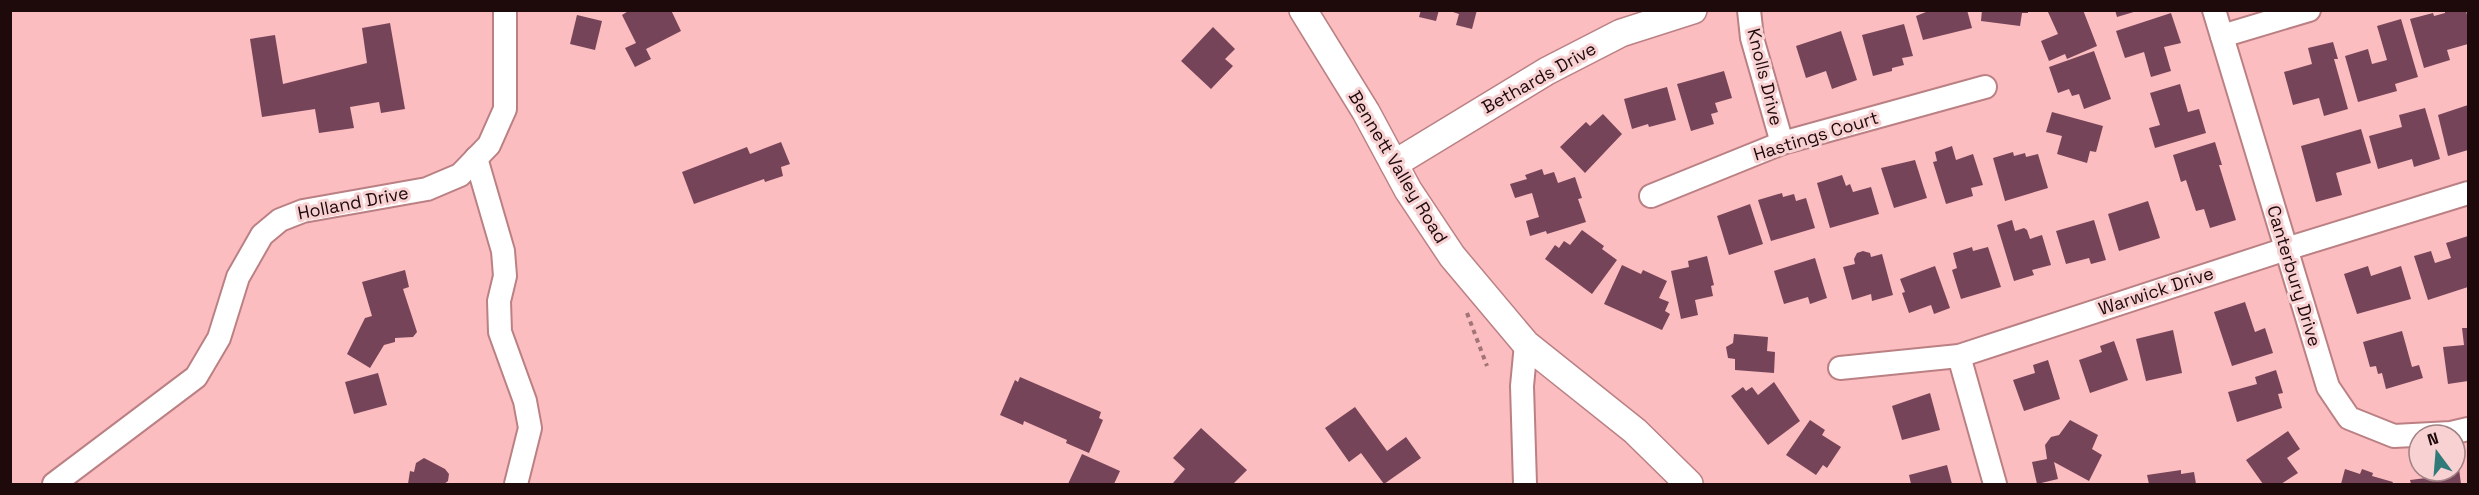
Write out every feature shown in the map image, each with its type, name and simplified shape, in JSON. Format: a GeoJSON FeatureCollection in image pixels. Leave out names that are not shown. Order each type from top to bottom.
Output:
{"type":"FeatureCollection","features":[{"type":"Feature","properties":{"kind":"street","name":"Bennett Valley Road"},"geometry":{"type":"LineString","coordinates":[[1303,10],[1366,112],[1408,190],[1452,256],[1526,344],[1635,431],[1689,484]]}},
{"type":"Feature","properties":{"kind":"street","name":"Bethards Drive"},"geometry":{"type":"LineString","coordinates":[[1394,164],[1547,71],[1621,33],[1693,10]]}},
{"type":"Feature","properties":{"kind":"street","name":"Knolls Drive"},"geometry":{"type":"LineString","coordinates":[[1749,10],[1752,38],[1782,143]]}},
{"type":"Feature","properties":{"kind":"street","name":"Canterbury Drive"},"geometry":{"type":"LineString","coordinates":[[2214,10],[2328,387],[2349,418],[2394,436],[2451,433],[2469,429]]}},
{"type":"Feature","properties":{"kind":"street"},"geometry":{"type":"LineString","coordinates":[[2222,36],[2309,10]]}},
{"type":"Feature","properties":{"kind":"street","name":"Holland Drive"},"geometry":{"type":"LineString","coordinates":[[54,484],[196,377],[219,338],[238,277],[262,235],[280,220],[303,210],[427,189],[460,176],[489,145],[505,109],[505,11]]}},
{"type":"Feature","properties":{"kind":"street","name":"Hastings Court"},"geometry":{"type":"LineString","coordinates":[[1651,196],[1782,143],[1985,87]]}},
{"type":"Feature","properties":{"kind":"street"},"geometry":{"type":"LineString","coordinates":[[476,158],[503,251],[505,276],[499,302],[500,332],[525,401],[530,428],[516,484]]}},
{"type":"Feature","properties":{"kind":"street","name":"Warwick Drive"},"geometry":{"type":"LineString","coordinates":[[1840,368],[1959,356],[2286,249],[2469,193]]}},
{"type":"Feature","properties":{"kind":"street"},"geometry":{"type":"LineString","coordinates":[[1525,484],[1522,386],[1526,344]]}},
{"type":"Feature","properties":{"kind":"street"},"geometry":{"type":"LineString","coordinates":[[1959,356],[1995,484]]}},
{"type":"Feature","properties":{"kind":"building"},"geometry":{"type":"Polygon","coordinates":[[[630,10],[671,10],[681,31],[646,49],[651,59],[635,67],[625,48],[636,43],[622,15],[630,10]]]}},
{"type":"Feature","properties":{"kind":"building"},"geometry":{"type":"Polygon","coordinates":[[[1421,10],[1439,10],[1436,21],[1419,17],[1421,10]]]}},
{"type":"Feature","properties":{"kind":"building"},"geometry":{"type":"Polygon","coordinates":[[[1477,10],[1472,29],[1456,25],[1459,14],[1450,11],[1477,10]]]}},
{"type":"Feature","properties":{"kind":"building"},"geometry":{"type":"Polygon","coordinates":[[[1931,10],[1967,10],[1972,28],[1923,40],[1916,16],[1931,10]]]}},
{"type":"Feature","properties":{"kind":"building"},"geometry":{"type":"Polygon","coordinates":[[[1982,10],[2028,10],[2028,13],[2022,13],[2020,26],[1981,21],[1982,10]]]}},
{"type":"Feature","properties":{"kind":"building"},"geometry":{"type":"Polygon","coordinates":[[[2083,10],[2097,46],[2067,59],[2065,54],[2049,61],[2041,41],[2058,34],[2048,12],[2083,10]]]}},
{"type":"Feature","properties":{"kind":"building"},"geometry":{"type":"Polygon","coordinates":[[[2115,10],[2136,10],[2137,11],[2117,17],[2115,10]]]}},
{"type":"Feature","properties":{"kind":"building"},"geometry":{"type":"Polygon","coordinates":[[[2445,10],[2466,10],[2468,44],[2447,50],[2450,60],[2424,68],[2410,19],[2433,13],[2434,16],[2445,13],[2445,10]]]}},
{"type":"Feature","properties":{"kind":"building"},"geometry":{"type":"Polygon","coordinates":[[[2171,13],[2181,43],[2164,47],[2171,71],[2151,77],[2144,52],[2125,58],[2116,31],[2171,13]]]}},
{"type":"Feature","properties":{"kind":"building"},"geometry":{"type":"Polygon","coordinates":[[[577,15],[602,21],[595,50],[570,44],[577,15]]]}},
{"type":"Feature","properties":{"kind":"building"},"geometry":{"type":"Polygon","coordinates":[[[2401,19],[2418,77],[2395,84],[2397,91],[2358,102],[2345,56],[2368,49],[2372,64],[2387,60],[2377,26],[2401,19]]]}},
{"type":"Feature","properties":{"kind":"building"},"geometry":{"type":"Polygon","coordinates":[[[390,23],[405,109],[381,113],[379,102],[350,107],[354,128],[319,133],[315,109],[262,117],[250,39],[275,35],[283,84],[367,63],[362,28],[390,23]]]}},
{"type":"Feature","properties":{"kind":"building"},"geometry":{"type":"Polygon","coordinates":[[[1904,24],[1913,56],[1902,58],[1904,65],[1892,68],[1892,71],[1873,76],[1862,35],[1904,24]]]}},
{"type":"Feature","properties":{"kind":"building"},"geometry":{"type":"Polygon","coordinates":[[[1213,27],[1235,49],[1225,59],[1233,66],[1211,89],[1181,61],[1213,27]]]}},
{"type":"Feature","properties":{"kind":"building"},"geometry":{"type":"Polygon","coordinates":[[[1841,31],[1857,80],[1832,89],[1826,71],[1806,78],[1796,46],[1841,31]]]}},
{"type":"Feature","properties":{"kind":"building"},"geometry":{"type":"Polygon","coordinates":[[[2333,42],[2338,59],[2334,59],[2348,109],[2324,116],[2319,98],[2293,105],[2284,72],[2312,64],[2308,48],[2333,42]]]}},
{"type":"Feature","properties":{"kind":"building"},"geometry":{"type":"Polygon","coordinates":[[[2094,51],[2111,99],[2084,109],[2079,94],[2072,96],[2069,89],[2058,93],[2049,67],[2094,51]]]}},
{"type":"Feature","properties":{"kind":"building"},"geometry":{"type":"Polygon","coordinates":[[[1724,71],[1732,98],[1715,103],[1718,112],[1711,114],[1714,124],[1691,131],[1677,84],[1724,71]]]}},
{"type":"Feature","properties":{"kind":"building"},"geometry":{"type":"Polygon","coordinates":[[[2180,84],[2188,112],[2199,109],[2206,133],[2155,148],[2149,128],[2160,125],[2150,93],[2180,84]]]}},
{"type":"Feature","properties":{"kind":"building"},"geometry":{"type":"Polygon","coordinates":[[[1667,87],[1676,120],[1632,129],[1624,99],[1667,87]]]}},
{"type":"Feature","properties":{"kind":"building"},"geometry":{"type":"Polygon","coordinates":[[[2468,105],[2468,150],[2448,156],[2438,115],[2468,105]]]}},
{"type":"Feature","properties":{"kind":"building"},"geometry":{"type":"Polygon","coordinates":[[[2425,108],[2440,159],[2414,167],[2412,159],[2378,169],[2369,136],[2402,127],[2399,115],[2425,108]]]}},
{"type":"Feature","properties":{"kind":"building"},"geometry":{"type":"Polygon","coordinates":[[[2052,112],[2103,126],[2096,152],[2090,151],[2087,163],[2057,154],[2062,136],[2046,132],[2052,112]]]}},
{"type":"Feature","properties":{"kind":"building"},"geometry":{"type":"Polygon","coordinates":[[[1603,114],[1622,134],[1585,173],[1560,147],[1586,122],[1590,126],[1603,114]]]}},
{"type":"Feature","properties":{"kind":"building"},"geometry":{"type":"Polygon","coordinates":[[[2361,129],[2371,163],[2336,173],[2342,195],[2316,202],[2301,146],[2361,129]]]}},
{"type":"Feature","properties":{"kind":"building"},"geometry":{"type":"Polygon","coordinates":[[[781,142],[790,164],[781,167],[783,176],[765,182],[764,179],[694,204],[682,172],[747,147],[750,154],[781,142]]]}},
{"type":"Feature","properties":{"kind":"building"},"geometry":{"type":"Polygon","coordinates":[[[2215,142],[2222,165],[2219,165],[2236,220],[2210,228],[2204,209],[2196,211],[2186,180],[2181,182],[2173,155],[2215,142]]]}},
{"type":"Feature","properties":{"kind":"building"},"geometry":{"type":"Polygon","coordinates":[[[1952,146],[1956,160],[1973,154],[1983,185],[1971,188],[1973,196],[1946,204],[1933,162],[1937,161],[1935,152],[1952,146]]]}},
{"type":"Feature","properties":{"kind":"building"},"geometry":{"type":"Polygon","coordinates":[[[2013,152],[2014,156],[2025,153],[2026,157],[2038,154],[2048,188],[2005,201],[1993,158],[2013,152]]]}},
{"type":"Feature","properties":{"kind":"building"},"geometry":{"type":"Polygon","coordinates":[[[1915,160],[1927,198],[1894,208],[1881,168],[1915,160]]]}},
{"type":"Feature","properties":{"kind":"building"},"geometry":{"type":"Polygon","coordinates":[[[1542,169],[1544,175],[1554,172],[1558,183],[1575,177],[1582,198],[1578,199],[1586,222],[1547,234],[1546,231],[1530,236],[1526,221],[1539,217],[1532,193],[1515,198],[1510,184],[1527,179],[1525,175],[1542,169]]]}},
{"type":"Feature","properties":{"kind":"building"},"geometry":{"type":"Polygon","coordinates":[[[1842,175],[1846,186],[1850,184],[1853,192],[1871,187],[1879,214],[1830,228],[1817,183],[1842,175]]]}},
{"type":"Feature","properties":{"kind":"building"},"geometry":{"type":"Polygon","coordinates":[[[1782,193],[1783,197],[1794,194],[1796,201],[1806,198],[1815,228],[1771,241],[1758,200],[1782,193]]]}},
{"type":"Feature","properties":{"kind":"building"},"geometry":{"type":"Polygon","coordinates":[[[2148,201],[2160,238],[2119,251],[2108,214],[2148,201]]]}},
{"type":"Feature","properties":{"kind":"building"},"geometry":{"type":"Polygon","coordinates":[[[1750,204],[1763,244],[1729,255],[1717,216],[1750,204]]]}},
{"type":"Feature","properties":{"kind":"building"},"geometry":{"type":"Polygon","coordinates":[[[2012,220],[2015,231],[2024,228],[2030,239],[2042,235],[2051,265],[2032,270],[2034,275],[2014,281],[1997,225],[2012,220]]]}},
{"type":"Feature","properties":{"kind":"building"},"geometry":{"type":"Polygon","coordinates":[[[2094,220],[2106,260],[2091,264],[2089,258],[2066,264],[2056,231],[2094,220]]]}},
{"type":"Feature","properties":{"kind":"building"},"geometry":{"type":"Polygon","coordinates":[[[1582,230],[1604,246],[1602,249],[1617,260],[1592,294],[1545,259],[1555,245],[1559,248],[1564,241],[1570,245],[1582,230]]]}},
{"type":"Feature","properties":{"kind":"building"},"geometry":{"type":"Polygon","coordinates":[[[2468,236],[2468,287],[2428,300],[2414,256],[2431,251],[2435,263],[2451,258],[2446,243],[2468,236]]]}},
{"type":"Feature","properties":{"kind":"building"},"geometry":{"type":"Polygon","coordinates":[[[1972,247],[1973,251],[1988,247],[2001,287],[1961,299],[1952,270],[1957,268],[1953,253],[1972,247]]]}},
{"type":"Feature","properties":{"kind":"building"},"geometry":{"type":"Polygon","coordinates":[[[1863,251],[1870,253],[1871,257],[1882,254],[1893,295],[1872,301],[1871,294],[1852,300],[1843,267],[1855,264],[1854,259],[1857,253],[1863,251]]]}},
{"type":"Feature","properties":{"kind":"building"},"geometry":{"type":"Polygon","coordinates":[[[1707,256],[1714,285],[1711,286],[1713,296],[1695,300],[1698,315],[1681,319],[1671,271],[1689,267],[1688,261],[1707,256]]]}},
{"type":"Feature","properties":{"kind":"building"},"geometry":{"type":"Polygon","coordinates":[[[1815,258],[1827,298],[1810,304],[1808,297],[1784,304],[1774,271],[1815,258]]]}},
{"type":"Feature","properties":{"kind":"building"},"geometry":{"type":"Polygon","coordinates":[[[1622,265],[1641,274],[1643,270],[1667,281],[1659,298],[1669,302],[1665,311],[1670,314],[1662,330],[1604,304],[1622,265]]]}},
{"type":"Feature","properties":{"kind":"building"},"geometry":{"type":"Polygon","coordinates":[[[1935,266],[1950,308],[1934,314],[1931,305],[1909,313],[1900,279],[1935,266]]]}},
{"type":"Feature","properties":{"kind":"building"},"geometry":{"type":"Polygon","coordinates":[[[2368,266],[2371,276],[2401,266],[2411,299],[2357,314],[2344,274],[2368,266]]]}},
{"type":"Feature","properties":{"kind":"building"},"geometry":{"type":"Polygon","coordinates":[[[405,270],[409,287],[403,289],[417,332],[413,337],[395,338],[395,342],[384,345],[370,368],[347,354],[365,318],[372,316],[362,282],[405,270]]]}},
{"type":"Feature","properties":{"kind":"building"},"geometry":{"type":"Polygon","coordinates":[[[2245,302],[2255,332],[2265,328],[2273,353],[2232,366],[2214,312],[2245,302]]]}},
{"type":"Feature","properties":{"kind":"building"},"geometry":{"type":"Polygon","coordinates":[[[2462,328],[2468,328],[2468,381],[2448,384],[2443,347],[2464,345],[2462,328]]]}},
{"type":"Feature","properties":{"kind":"building"},"geometry":{"type":"Polygon","coordinates":[[[2173,330],[2182,373],[2146,381],[2136,339],[2173,330]]]}},
{"type":"Feature","properties":{"kind":"building"},"geometry":{"type":"Polygon","coordinates":[[[2402,331],[2412,367],[2419,365],[2423,378],[2386,389],[2382,373],[2378,374],[2376,366],[2370,367],[2363,342],[2402,331]]]}},
{"type":"Feature","properties":{"kind":"building"},"geometry":{"type":"Polygon","coordinates":[[[1734,334],[1768,337],[1767,351],[1775,352],[1774,373],[1735,370],[1735,359],[1728,358],[1726,347],[1733,343],[1734,334]]]}},
{"type":"Feature","properties":{"kind":"building"},"geometry":{"type":"Polygon","coordinates":[[[2114,341],[2128,380],[2090,393],[2079,360],[2102,352],[2100,346],[2114,341]]]}},
{"type":"Feature","properties":{"kind":"building"},"geometry":{"type":"Polygon","coordinates":[[[2048,360],[2060,399],[2024,411],[2013,380],[2035,373],[2033,365],[2048,360]]]}},
{"type":"Feature","properties":{"kind":"building"},"geometry":{"type":"Polygon","coordinates":[[[2276,370],[2283,393],[2278,394],[2282,408],[2237,422],[2228,392],[2257,384],[2255,377],[2276,370]]]}},
{"type":"Feature","properties":{"kind":"building"},"geometry":{"type":"Polygon","coordinates":[[[378,373],[387,405],[354,414],[345,382],[378,373]]]}},
{"type":"Feature","properties":{"kind":"building"},"geometry":{"type":"Polygon","coordinates":[[[1020,377],[1101,412],[1099,418],[1103,420],[1089,453],[1066,443],[1067,440],[1024,421],[1023,425],[1000,415],[1015,380],[1018,382],[1020,377]]]}},
{"type":"Feature","properties":{"kind":"building"},"geometry":{"type":"Polygon","coordinates":[[[1774,382],[1800,421],[1768,445],[1731,396],[1743,387],[1746,391],[1752,387],[1758,395],[1774,382]]]}},
{"type":"Feature","properties":{"kind":"building"},"geometry":{"type":"Polygon","coordinates":[[[1930,393],[1940,430],[1902,440],[1892,406],[1930,393]]]}},
{"type":"Feature","properties":{"kind":"building"},"geometry":{"type":"Polygon","coordinates":[[[1355,407],[1387,451],[1406,437],[1421,458],[1384,484],[1361,453],[1349,462],[1325,428],[1355,407]]]}},
{"type":"Feature","properties":{"kind":"building"},"geometry":{"type":"Polygon","coordinates":[[[1810,420],[1825,430],[1822,435],[1841,447],[1827,468],[1823,465],[1816,475],[1786,455],[1810,420]]]}},
{"type":"Feature","properties":{"kind":"building"},"geometry":{"type":"Polygon","coordinates":[[[2070,420],[2098,435],[2092,449],[2102,455],[2089,481],[2054,462],[2058,479],[2037,484],[2032,462],[2047,459],[2045,445],[2051,437],[2059,435],[2070,420]]]}},
{"type":"Feature","properties":{"kind":"building"},"geometry":{"type":"Polygon","coordinates":[[[1201,428],[1247,470],[1233,484],[1173,483],[1185,469],[1173,458],[1201,428]]]}},
{"type":"Feature","properties":{"kind":"building"},"geometry":{"type":"Polygon","coordinates":[[[2288,431],[2300,449],[2287,458],[2298,473],[2281,484],[2263,484],[2246,460],[2288,431]]]}},
{"type":"Feature","properties":{"kind":"building"},"geometry":{"type":"Polygon","coordinates":[[[1082,454],[1120,471],[1114,484],[1068,484],[1082,454]]]}},
{"type":"Feature","properties":{"kind":"building"},"geometry":{"type":"Polygon","coordinates":[[[424,458],[445,469],[449,474],[448,481],[444,484],[408,484],[410,471],[414,472],[416,463],[424,458]]]}},
{"type":"Feature","properties":{"kind":"building"},"geometry":{"type":"Polygon","coordinates":[[[1947,465],[1952,484],[1911,484],[1909,475],[1947,465]]]}},
{"type":"Feature","properties":{"kind":"building"},"geometry":{"type":"Polygon","coordinates":[[[2345,469],[2360,474],[2362,469],[2373,473],[2372,476],[2393,482],[2392,484],[2341,484],[2345,469]]]}},
{"type":"Feature","properties":{"kind":"building"},"geometry":{"type":"Polygon","coordinates":[[[2181,470],[2181,474],[2194,472],[2196,484],[2149,484],[2147,475],[2181,470]]]}},
{"type":"Feature","properties":{"kind":"building"},"geometry":{"type":"Polygon","coordinates":[[[2411,483],[2461,484],[2411,484],[2411,483]]]}}]}
